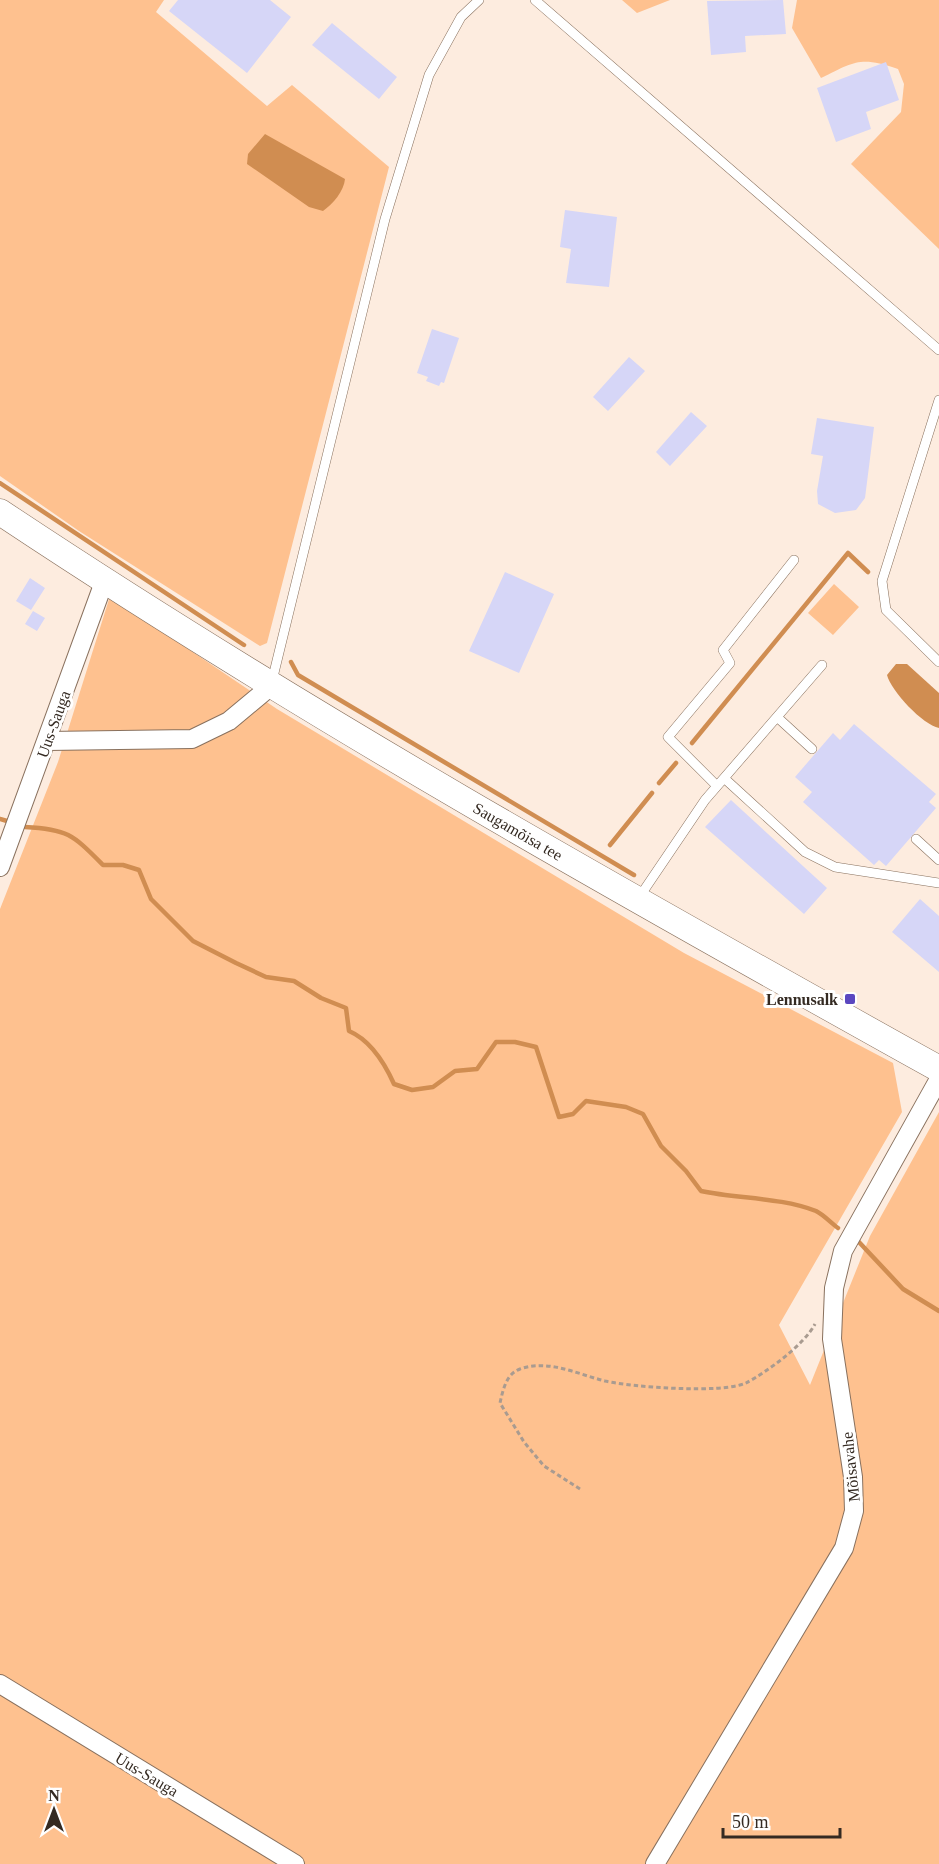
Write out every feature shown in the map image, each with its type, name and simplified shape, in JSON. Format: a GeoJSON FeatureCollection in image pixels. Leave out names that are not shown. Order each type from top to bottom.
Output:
{"type":"FeatureCollection","features":[{"type":"Feature","properties":{"kind":"street","name":"Saugamõisa tee"},"geometry":{"type":"LineString","coordinates":[[0,512],[104,582],[271,686],[637,900],[939,1069]]}},
{"type":"Feature","properties":{"kind":"street","name":"Uus-Sauga"},"geometry":{"type":"LineString","coordinates":[[0,867],[104,582]]}},
{"type":"Feature","properties":{"kind":"street"},"geometry":{"type":"LineString","coordinates":[[47,741],[192,739],[230,721],[271,686]]}},
{"type":"Feature","properties":{"kind":"street","name":"Mõisavahe"},"geometry":{"type":"LineString","coordinates":[[655,1864],[844,1548],[854,1511],[853,1477],[832,1339],[834,1288],[843,1251],[939,1079]]}},
{"type":"Feature","properties":{"kind":"street","name":"Uus-Sauga"},"geometry":{"type":"LineString","coordinates":[[0,1684],[295,1864]]}},
{"type":"Feature","properties":{"kind":"lane"},"geometry":{"type":"LineString","coordinates":[[271,686],[388,207],[429,75],[461,17],[479,0]]}},
{"type":"Feature","properties":{"kind":"lane"},"geometry":{"type":"LineString","coordinates":[[535,0],[939,350]]}},
{"type":"Feature","properties":{"kind":"lane"},"geometry":{"type":"LineString","coordinates":[[939,400],[882,580],[886,610],[939,662]]}},
{"type":"Feature","properties":{"kind":"lane"},"geometry":{"type":"LineString","coordinates":[[794,560],[723,650],[730,663],[668,737],[805,852],[835,867],[939,883]]}},
{"type":"Feature","properties":{"kind":"lane"},"geometry":{"type":"LineString","coordinates":[[637,900],[721,782],[822,665]]}},
{"type":"Feature","properties":{"kind":"lane"},"geometry":{"type":"LineString","coordinates":[[777,717],[812,749]]}},
{"type":"Feature","properties":{"kind":"lane"},"geometry":{"type":"LineString","coordinates":[[916,839],[939,860]]}},
{"type":"Feature","properties":{"kind":"path"},"geometry":{"type":"LineString","coordinates":[[580,1489],[544,1466],[506,1416],[500,1403],[504,1388],[514,1373],[536,1367],[556,1367],[638,1387],[716,1389],[745,1383],[782,1358],[812,1330],[818,1319]]}},
{"type":"Feature","properties":{"kind":"shaded area"},"geometry":{"type":"Polygon","coordinates":[[[0,0],[164,0],[156,12],[267,106],[292,85],[389,167],[267,643],[260,646],[79,531],[0,476],[0,0]]]}},
{"type":"Feature","properties":{"kind":"shaded area"},"geometry":{"type":"Polygon","coordinates":[[[622,0],[670,0],[637,13],[622,0]]]}},
{"type":"Feature","properties":{"kind":"shaded area"},"geometry":{"type":"Polygon","coordinates":[[[797,0],[939,0],[939,249],[851,164],[901,112],[904,84],[898,69],[875,63],[858,62],[821,78],[792,28],[797,0]]]}},
{"type":"Feature","properties":{"kind":"shaded area"},"geometry":{"type":"Polygon","coordinates":[[[265,134],[345,179],[340,193],[327,208],[323,211],[309,207],[247,164],[248,154],[265,134]]]}},
{"type":"Feature","properties":{"kind":"shaded area"},"geometry":{"type":"Polygon","coordinates":[[[834,584],[859,607],[833,635],[808,613],[834,584]]]}},
{"type":"Feature","properties":{"kind":"shaded area"},"geometry":{"type":"Polygon","coordinates":[[[110,596],[277,709],[684,953],[893,1063],[902,1112],[779,1325],[810,1385],[870,1236],[939,1112],[939,1864],[0,1864],[0,909],[58,762],[110,596]]]}},
{"type":"Feature","properties":{"kind":"shaded area"},"geometry":{"type":"Polygon","coordinates":[[[896,664],[907,664],[939,693],[939,728],[925,721],[895,690],[887,675],[896,664]]]}},
{"type":"Feature","properties":{"kind":"building"},"geometry":{"type":"Polygon","coordinates":[[[178,0],[270,0],[291,17],[247,73],[169,11],[178,0]]]}},
{"type":"Feature","properties":{"kind":"building"},"geometry":{"type":"Polygon","coordinates":[[[783,0],[786,34],[745,36],[746,52],[711,55],[707,1],[783,0]]]}},
{"type":"Feature","properties":{"kind":"building"},"geometry":{"type":"Polygon","coordinates":[[[332,23],[397,77],[379,99],[312,45],[332,23]]]}},
{"type":"Feature","properties":{"kind":"building"},"geometry":{"type":"Polygon","coordinates":[[[886,62],[899,100],[866,112],[871,129],[836,142],[817,88],[886,62]]]}},
{"type":"Feature","properties":{"kind":"building"},"geometry":{"type":"Polygon","coordinates":[[[565,210],[617,217],[609,287],[566,283],[571,249],[560,247],[565,210]]]}},
{"type":"Feature","properties":{"kind":"building"},"geometry":{"type":"Polygon","coordinates":[[[432,329],[459,338],[444,383],[441,382],[439,386],[426,381],[428,377],[417,373],[432,329]]]}},
{"type":"Feature","properties":{"kind":"building"},"geometry":{"type":"Polygon","coordinates":[[[629,357],[645,371],[608,411],[593,397],[629,357]]]}},
{"type":"Feature","properties":{"kind":"building"},"geometry":{"type":"Polygon","coordinates":[[[691,412],[707,426],[670,466],[656,452],[691,412]]]}},
{"type":"Feature","properties":{"kind":"building"},"geometry":{"type":"Polygon","coordinates":[[[817,418],[874,427],[865,498],[856,510],[835,513],[818,504],[817,491],[823,456],[811,454],[817,418]]]}},
{"type":"Feature","properties":{"kind":"building"},"geometry":{"type":"Polygon","coordinates":[[[505,572],[554,594],[519,673],[469,651],[505,572]]]}},
{"type":"Feature","properties":{"kind":"building"},"geometry":{"type":"Polygon","coordinates":[[[30,578],[45,588],[31,610],[16,601],[30,578]]]}},
{"type":"Feature","properties":{"kind":"building"},"geometry":{"type":"Polygon","coordinates":[[[33,611],[45,618],[37,631],[25,624],[33,611]]]}},
{"type":"Feature","properties":{"kind":"building"},"geometry":{"type":"Polygon","coordinates":[[[854,724],[936,794],[929,802],[936,808],[886,866],[879,860],[874,865],[803,802],[812,792],[795,777],[833,733],[840,740],[854,724]]]}},
{"type":"Feature","properties":{"kind":"building"},"geometry":{"type":"Polygon","coordinates":[[[731,800],[827,888],[804,914],[705,827],[731,800]]]}},
{"type":"Feature","properties":{"kind":"building"},"geometry":{"type":"Polygon","coordinates":[[[920,899],[939,916],[939,972],[892,932],[920,899]]]}},
{"type":"Feature","properties":{"kind":"waterway"},"geometry":{"type":"LineString","coordinates":[[0,483],[244,645]]}},
{"type":"Feature","properties":{"kind":"waterway"},"geometry":{"type":"LineString","coordinates":[[692,743],[848,553],[868,572]]}},
{"type":"Feature","properties":{"kind":"waterway"},"geometry":{"type":"LineString","coordinates":[[291,662],[298,675],[634,875]]}},
{"type":"Feature","properties":{"kind":"waterway"},"geometry":{"type":"LineString","coordinates":[[659,783],[676,763]]}},
{"type":"Feature","properties":{"kind":"waterway"},"geometry":{"type":"LineString","coordinates":[[610,845],[652,793]]}},
{"type":"Feature","properties":{"kind":"waterway"},"geometry":{"type":"LineString","coordinates":[[0,819],[7,821]]}},
{"type":"Feature","properties":{"kind":"waterway"},"geometry":{"type":"LineString","coordinates":[[25,827],[61,832],[76,840],[103,865],[123,865],[139,870],[151,899],[193,941],[266,977],[294,981],[321,998],[346,1008],[349,1031],[364,1040],[376,1053],[394,1084],[412,1090],[433,1087],[455,1071],[477,1069],[496,1042],[515,1042],[536,1047],[559,1117],[573,1114],[586,1101],[626,1107],[643,1114],[661,1146],[686,1171],[701,1191],[802,1206],[816,1211],[838,1228]]}},
{"type":"Feature","properties":{"kind":"waterway"},"geometry":{"type":"LineString","coordinates":[[858,1241],[903,1289],[939,1311]]}},
{"type":"Feature","properties":{"kind":"place","name":"Lennusalk"},"geometry":{"type":"Point","coordinates":[850,999]}}]}
